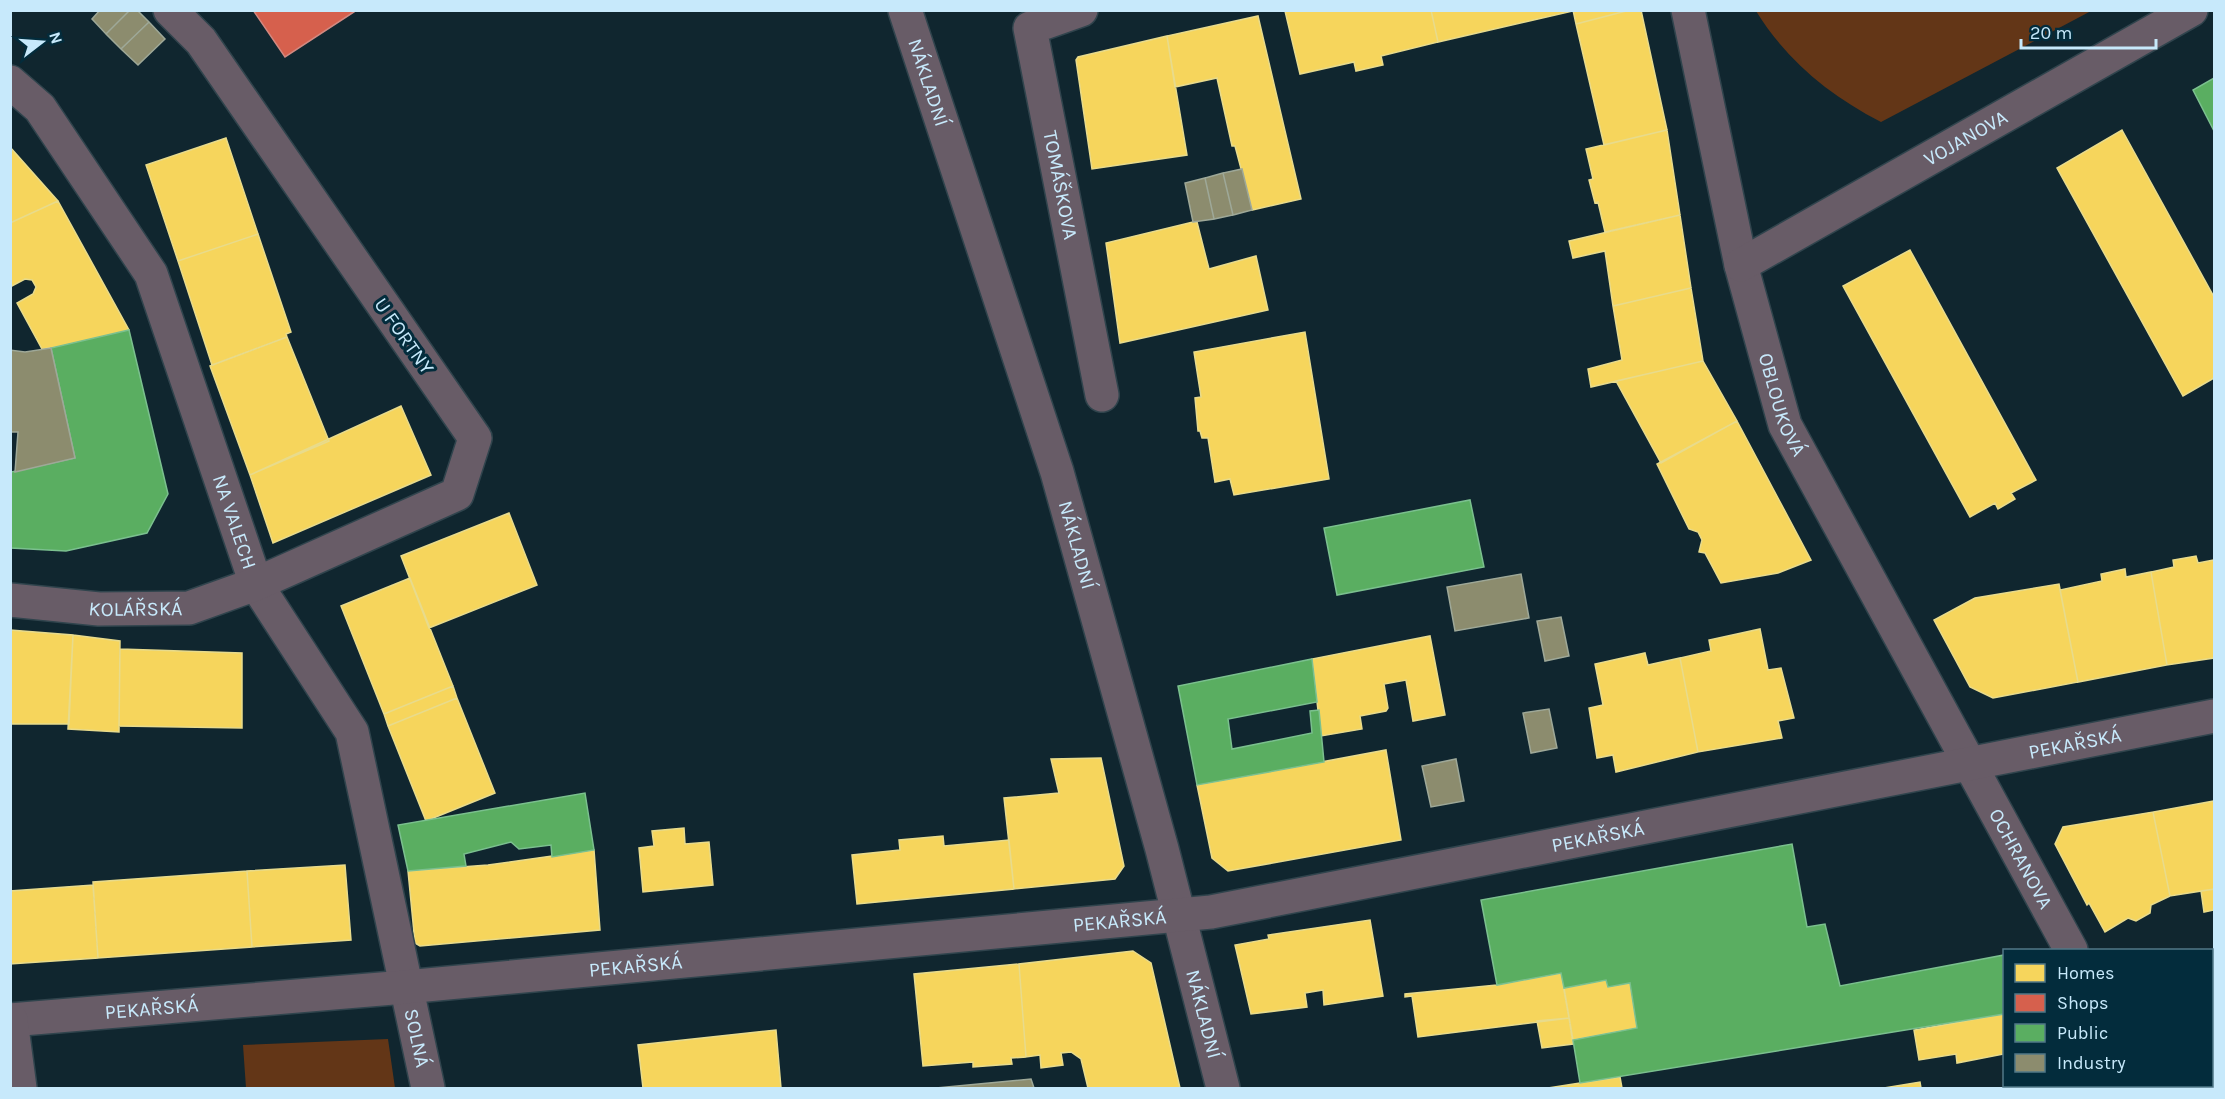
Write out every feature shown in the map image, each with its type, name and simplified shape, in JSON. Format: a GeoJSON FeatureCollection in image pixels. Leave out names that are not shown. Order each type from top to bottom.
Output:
{"type":"FeatureCollection","features":[{"type":"Feature","properties":{"kind":"street","name":"U FORTNY"},"geometry":{"type":"LineString","coordinates":[[170,10],[201,41],[475,438],[457,494],[256,584]]}},
{"type":"Feature","properties":{"kind":"street","name":"NÁKLADNÍ"},"geometry":{"type":"LineString","coordinates":[[905,10],[1056,472],[1111,660],[1179,915],[1222,1089]]}},
{"type":"Feature","properties":{"kind":"street","name":"TOMÁŠKOVA"},"geometry":{"type":"LineString","coordinates":[[1081,10],[1030,28],[1102,395]]}},
{"type":"Feature","properties":{"kind":"street","name":"OBLOUKOVÁ"},"geometry":{"type":"LineString","coordinates":[[1688,10],[1741,265],[1785,425],[1971,764]]}},
{"type":"Feature","properties":{"kind":"street","name":"VOJANOVA"},"geometry":{"type":"LineString","coordinates":[[1741,265],[2191,10]]}},
{"type":"Feature","properties":{"kind":"street","name":"NA VALECH"},"geometry":{"type":"LineString","coordinates":[[10,82],[40,108],[151,274],[256,584],[352,732],[405,987]]}},
{"type":"Feature","properties":{"kind":"street","name":"KOLÁŘSKÁ"},"geometry":{"type":"LineString","coordinates":[[10,600],[99,609],[189,608],[256,584]]}},
{"type":"Feature","properties":{"kind":"street","name":"PEKAŘSKÁ"},"geometry":{"type":"LineString","coordinates":[[11,1020],[405,987],[1211,912],[2214,716]]}},
{"type":"Feature","properties":{"kind":"street","name":"OCHRANOVA"},"geometry":{"type":"LineString","coordinates":[[1971,764],[2070,949]]}},
{"type":"Feature","properties":{"kind":"street","name":"SOLNÁ"},"geometry":{"type":"LineString","coordinates":[[405,987],[428,1089]]}},
{"type":"Feature","properties":{"kind":"street"},"geometry":{"type":"LineString","coordinates":[[11,1020],[21,1089]]}},
{"type":"Feature","properties":{"kind":"shaded area"},"geometry":{"type":"Polygon","coordinates":[[[1756,11],[2091,11],[1881,122],[1827,88],[1795,61],[1781,46],[1756,11]]]}},
{"type":"Feature","properties":{"kind":"shaded area"},"geometry":{"type":"Polygon","coordinates":[[[388,1039],[395,1088],[246,1088],[243,1045],[388,1039]]]}},
{"type":"Feature","properties":{"kind":"building: Homes"},"geometry":{"type":"Polygon","coordinates":[[[1431,10],[1573,10],[1573,11],[1438,42],[1431,10]]]}},
{"type":"Feature","properties":{"kind":"building: Homes"},"geometry":{"type":"Polygon","coordinates":[[[1431,10],[1438,42],[1381,56],[1383,65],[1356,71],[1354,62],[1300,74],[1285,11],[1431,10]]]}},
{"type":"Feature","properties":{"kind":"building: Homes"},"geometry":{"type":"Polygon","coordinates":[[[1573,10],[1630,10],[1576,24],[1573,10]]]}},
{"type":"Feature","properties":{"kind":"building: Homes"},"geometry":{"type":"Polygon","coordinates":[[[1630,10],[1641,10],[1667,130],[1604,145],[1576,24],[1630,10]]]}},
{"type":"Feature","properties":{"kind":"building: Homes"},"geometry":{"type":"Polygon","coordinates":[[[1258,16],[1301,199],[1252,210],[1235,146],[1232,146],[1217,78],[1175,87],[1167,36],[1258,16]]]}},
{"type":"Feature","properties":{"kind":"building: Homes"},"geometry":{"type":"Polygon","coordinates":[[[1167,36],[1187,155],[1092,169],[1076,60],[1078,57],[1167,36]]]}},
{"type":"Feature","properties":{"kind":"building: Homes"},"geometry":{"type":"Polygon","coordinates":[[[1667,130],[1680,215],[1605,232],[1598,202],[1595,203],[1589,180],[1593,179],[1586,149],[1667,130]]]}},
{"type":"Feature","properties":{"kind":"building: Homes"},"geometry":{"type":"Polygon","coordinates":[[[2122,130],[2214,297],[2214,378],[2183,396],[2057,168],[2122,130]]]}},
{"type":"Feature","properties":{"kind":"building: Homes"},"geometry":{"type":"Polygon","coordinates":[[[226,138],[258,234],[178,261],[146,165],[226,138]]]}},
{"type":"Feature","properties":{"kind":"building: Homes"},"geometry":{"type":"Polygon","coordinates":[[[10,147],[58,201],[10,223],[10,147]]]}},
{"type":"Feature","properties":{"kind":"building: Homes"},"geometry":{"type":"Polygon","coordinates":[[[58,201],[129,330],[72,345],[42,349],[17,303],[33,294],[36,287],[32,280],[25,279],[10,287],[10,223],[58,201]]]}},
{"type":"Feature","properties":{"kind":"building: Homes"},"geometry":{"type":"Polygon","coordinates":[[[1680,215],[1691,288],[1613,306],[1605,251],[1573,258],[1569,241],[1680,215]]]}},
{"type":"Feature","properties":{"kind":"building: Homes"},"geometry":{"type":"Polygon","coordinates":[[[1197,222],[1209,269],[1256,256],[1268,310],[1120,343],[1106,243],[1197,222]]]}},
{"type":"Feature","properties":{"kind":"building: Homes"},"geometry":{"type":"Polygon","coordinates":[[[258,234],[291,332],[286,334],[287,337],[212,365],[178,261],[258,234]]]}},
{"type":"Feature","properties":{"kind":"building: Homes"},"geometry":{"type":"Polygon","coordinates":[[[1910,250],[2036,480],[2011,493],[2015,499],[1998,509],[1995,503],[1970,517],[1843,286],[1910,250]]]}},
{"type":"Feature","properties":{"kind":"building: Homes"},"geometry":{"type":"Polygon","coordinates":[[[1691,288],[1703,361],[1591,387],[1588,369],[1622,360],[1613,306],[1691,288]]]}},
{"type":"Feature","properties":{"kind":"building: Homes"},"geometry":{"type":"Polygon","coordinates":[[[1305,332],[1329,479],[1234,495],[1230,479],[1215,482],[1208,438],[1202,438],[1198,431],[1195,398],[1201,397],[1194,352],[1305,332]]]}},
{"type":"Feature","properties":{"kind":"building: Homes"},"geometry":{"type":"Polygon","coordinates":[[[287,337],[329,441],[250,475],[210,366],[287,337]]]}},
{"type":"Feature","properties":{"kind":"building: Homes"},"geometry":{"type":"Polygon","coordinates":[[[1703,361],[1737,421],[1661,463],[1616,381],[1703,361]]]}},
{"type":"Feature","properties":{"kind":"building: Homes"},"geometry":{"type":"Polygon","coordinates":[[[401,406],[431,475],[273,543],[250,475],[401,406]]]}},
{"type":"Feature","properties":{"kind":"building: Homes"},"geometry":{"type":"Polygon","coordinates":[[[1737,421],[1811,560],[1778,573],[1721,583],[1705,553],[1699,552],[1702,540],[1698,532],[1689,529],[1657,464],[1737,421]]]}},
{"type":"Feature","properties":{"kind":"building: Homes"},"geometry":{"type":"Polygon","coordinates":[[[509,513],[537,585],[429,628],[401,556],[509,513]]]}},
{"type":"Feature","properties":{"kind":"building: Homes"},"geometry":{"type":"Polygon","coordinates":[[[2196,556],[2198,563],[2214,560],[2214,658],[2167,665],[2151,572],[2174,567],[2173,560],[2196,556]]]}},
{"type":"Feature","properties":{"kind":"building: Homes"},"geometry":{"type":"Polygon","coordinates":[[[2125,569],[2126,577],[2151,572],[2167,665],[2078,682],[2060,590],[2102,581],[2101,574],[2125,569]]]}},
{"type":"Feature","properties":{"kind":"building: Homes"},"geometry":{"type":"Polygon","coordinates":[[[410,578],[453,686],[384,714],[341,606],[410,578]]]}},
{"type":"Feature","properties":{"kind":"building: Homes"},"geometry":{"type":"Polygon","coordinates":[[[2059,584],[2078,682],[1993,698],[1970,687],[1934,620],[1975,598],[2059,584]]]}},
{"type":"Feature","properties":{"kind":"building: Homes"},"geometry":{"type":"Polygon","coordinates":[[[1760,629],[1768,670],[1781,668],[1794,718],[1778,721],[1782,738],[1698,752],[1680,658],[1711,651],[1709,640],[1760,629]]]}},
{"type":"Feature","properties":{"kind":"building: Homes"},"geometry":{"type":"Polygon","coordinates":[[[10,630],[73,635],[69,724],[10,724],[10,630]]]}},
{"type":"Feature","properties":{"kind":"building: Homes"},"geometry":{"type":"Polygon","coordinates":[[[73,635],[120,641],[119,732],[68,729],[73,635]]]}},
{"type":"Feature","properties":{"kind":"building: Homes"},"geometry":{"type":"Polygon","coordinates":[[[1430,636],[1445,715],[1413,721],[1406,680],[1384,684],[1388,708],[1386,711],[1360,716],[1362,729],[1321,736],[1312,659],[1430,636]]]}},
{"type":"Feature","properties":{"kind":"building: Homes"},"geometry":{"type":"Polygon","coordinates":[[[120,649],[242,653],[242,728],[119,726],[120,649]]]}},
{"type":"Feature","properties":{"kind":"building: Homes"},"geometry":{"type":"Polygon","coordinates":[[[1645,653],[1648,665],[1680,658],[1698,752],[1616,772],[1613,755],[1597,758],[1589,708],[1603,705],[1595,664],[1645,653]]]}},
{"type":"Feature","properties":{"kind":"building: Homes"},"geometry":{"type":"Polygon","coordinates":[[[453,686],[457,698],[388,726],[384,714],[453,686]]]}},
{"type":"Feature","properties":{"kind":"building: Homes"},"geometry":{"type":"Polygon","coordinates":[[[457,698],[495,793],[426,821],[388,726],[457,698]]]}},
{"type":"Feature","properties":{"kind":"building: Homes"},"geometry":{"type":"Polygon","coordinates":[[[1386,750],[1401,840],[1228,871],[1212,858],[1197,785],[1386,750]]]}},
{"type":"Feature","properties":{"kind":"building: Homes"},"geometry":{"type":"Polygon","coordinates":[[[1101,758],[1124,866],[1115,879],[1014,889],[1004,798],[1059,793],[1051,759],[1101,758]]]}},
{"type":"Feature","properties":{"kind":"building: Homes"},"geometry":{"type":"Polygon","coordinates":[[[2214,801],[2214,889],[2170,896],[2153,812],[2214,801]]]}},
{"type":"Feature","properties":{"kind":"building: Homes"},"geometry":{"type":"Polygon","coordinates":[[[2153,812],[2170,896],[2151,905],[2150,913],[2136,921],[2128,918],[2105,932],[2089,903],[2087,905],[2055,844],[2063,827],[2153,812]]]}},
{"type":"Feature","properties":{"kind":"building: Homes"},"geometry":{"type":"Polygon","coordinates":[[[684,828],[685,844],[709,842],[713,885],[643,892],[639,848],[654,846],[652,831],[684,828]]]}},
{"type":"Feature","properties":{"kind":"building: Homes"},"geometry":{"type":"Polygon","coordinates":[[[943,836],[944,846],[1009,840],[1014,889],[857,904],[852,855],[900,850],[899,840],[943,836]]]}},
{"type":"Feature","properties":{"kind":"building: Homes"},"geometry":{"type":"Polygon","coordinates":[[[594,850],[600,930],[420,946],[415,943],[408,871],[488,865],[594,850]]]}},
{"type":"Feature","properties":{"kind":"building: Homes"},"geometry":{"type":"Polygon","coordinates":[[[345,865],[351,940],[252,947],[247,871],[345,865]]]}},
{"type":"Feature","properties":{"kind":"building: Homes"},"geometry":{"type":"Polygon","coordinates":[[[247,871],[252,947],[98,958],[93,882],[247,871]]]}},
{"type":"Feature","properties":{"kind":"building: Homes"},"geometry":{"type":"Polygon","coordinates":[[[93,885],[98,958],[10,964],[10,891],[93,885]]]}},
{"type":"Feature","properties":{"kind":"building: Homes"},"geometry":{"type":"Polygon","coordinates":[[[2214,889],[2214,910],[2204,912],[2201,891],[2214,889]]]}},
{"type":"Feature","properties":{"kind":"building: Homes"},"geometry":{"type":"Polygon","coordinates":[[[1370,920],[1383,996],[1324,1005],[1323,990],[1305,993],[1307,1007],[1251,1014],[1235,945],[1269,939],[1268,935],[1370,920]]]}},
{"type":"Feature","properties":{"kind":"building: Homes"},"geometry":{"type":"Polygon","coordinates":[[[1133,951],[1151,963],[1180,1088],[1088,1088],[1081,1059],[1071,1052],[1061,1053],[1063,1065],[1041,1068],[1040,1055],[1026,1057],[1019,964],[1133,951]]]}},
{"type":"Feature","properties":{"kind":"building: Homes"},"geometry":{"type":"Polygon","coordinates":[[[1019,964],[1026,1057],[1011,1058],[1012,1064],[973,1067],[973,1062],[923,1066],[914,974],[1019,964]]]}},
{"type":"Feature","properties":{"kind":"building: Homes"},"geometry":{"type":"Polygon","coordinates":[[[1561,973],[1569,1018],[1418,1037],[1412,996],[1405,997],[1405,994],[1497,985],[1561,973]]]}},
{"type":"Feature","properties":{"kind":"building: Homes"},"geometry":{"type":"Polygon","coordinates":[[[1606,980],[1608,987],[1630,983],[1637,1028],[1573,1040],[1564,988],[1606,980]]]}},
{"type":"Feature","properties":{"kind":"building: Homes"},"geometry":{"type":"Polygon","coordinates":[[[2003,1014],[2003,1054],[1957,1063],[1956,1054],[1919,1060],[1914,1030],[2003,1014]]]}},
{"type":"Feature","properties":{"kind":"building: Homes"},"geometry":{"type":"Polygon","coordinates":[[[1569,1018],[1573,1044],[1542,1048],[1537,1021],[1569,1018]]]}},
{"type":"Feature","properties":{"kind":"building: Homes"},"geometry":{"type":"Polygon","coordinates":[[[776,1030],[781,1088],[643,1088],[638,1045],[776,1030]]]}},
{"type":"Feature","properties":{"kind":"building: Homes"},"geometry":{"type":"Polygon","coordinates":[[[1620,1077],[1622,1088],[1548,1088],[1580,1083],[1620,1077]]]}},
{"type":"Feature","properties":{"kind":"building: Homes"},"geometry":{"type":"Polygon","coordinates":[[[1920,1082],[1921,1088],[1884,1088],[1920,1082]]]}},
{"type":"Feature","properties":{"kind":"building: Shops"},"geometry":{"type":"Polygon","coordinates":[[[253,10],[357,10],[285,57],[253,10]]]}},
{"type":"Feature","properties":{"kind":"building: Public"},"geometry":{"type":"Polygon","coordinates":[[[2214,78],[2214,131],[2193,90],[2214,78]]]}},
{"type":"Feature","properties":{"kind":"building: Public"},"geometry":{"type":"Polygon","coordinates":[[[129,330],[168,494],[147,533],[66,551],[11,548],[11,472],[75,458],[51,348],[129,330]]]}},
{"type":"Feature","properties":{"kind":"building: Public"},"geometry":{"type":"Polygon","coordinates":[[[1470,500],[1484,567],[1337,595],[1324,528],[1470,500]]]}},
{"type":"Feature","properties":{"kind":"building: Public"},"geometry":{"type":"Polygon","coordinates":[[[1312,659],[1317,702],[1228,719],[1232,749],[1312,733],[1310,711],[1319,710],[1324,762],[1197,785],[1178,686],[1312,659]]]}},
{"type":"Feature","properties":{"kind":"building: Public"},"geometry":{"type":"Polygon","coordinates":[[[585,793],[594,850],[552,857],[551,845],[519,849],[511,842],[464,854],[466,866],[408,871],[398,825],[585,793]]]}},
{"type":"Feature","properties":{"kind":"building: Public"},"geometry":{"type":"Polygon","coordinates":[[[1792,844],[1807,927],[1825,924],[1840,986],[2003,955],[2003,1014],[1580,1083],[1573,1040],[1637,1028],[1630,983],[1608,987],[1606,980],[1564,988],[1561,973],[1497,985],[1481,900],[1792,844]]]}},
{"type":"Feature","properties":{"kind":"building: Industry"},"geometry":{"type":"Polygon","coordinates":[[[100,10],[130,10],[106,34],[92,19],[100,10]]]}},
{"type":"Feature","properties":{"kind":"building: Industry"},"geometry":{"type":"Polygon","coordinates":[[[130,10],[137,10],[149,22],[121,49],[106,34],[130,10]]]}},
{"type":"Feature","properties":{"kind":"building: Industry"},"geometry":{"type":"Polygon","coordinates":[[[149,22],[165,39],[138,65],[121,49],[149,22]]]}},
{"type":"Feature","properties":{"kind":"building: Industry"},"geometry":{"type":"Polygon","coordinates":[[[1242,169],[1252,210],[1233,215],[1223,173],[1242,169]]]}},
{"type":"Feature","properties":{"kind":"building: Industry"},"geometry":{"type":"Polygon","coordinates":[[[1223,173],[1233,215],[1214,219],[1205,178],[1223,173]]]}},
{"type":"Feature","properties":{"kind":"building: Industry"},"geometry":{"type":"Polygon","coordinates":[[[1205,178],[1214,219],[1193,222],[1185,183],[1205,178]]]}},
{"type":"Feature","properties":{"kind":"building: Industry"},"geometry":{"type":"Polygon","coordinates":[[[51,348],[75,458],[15,472],[18,432],[10,432],[10,350],[25,352],[51,348]]]}},
{"type":"Feature","properties":{"kind":"building: Industry"},"geometry":{"type":"Polygon","coordinates":[[[1521,574],[1529,618],[1455,631],[1447,587],[1521,574]]]}},
{"type":"Feature","properties":{"kind":"building: Industry"},"geometry":{"type":"Polygon","coordinates":[[[1561,617],[1569,656],[1545,661],[1537,621],[1561,617]]]}},
{"type":"Feature","properties":{"kind":"building: Industry"},"geometry":{"type":"Polygon","coordinates":[[[1549,709],[1557,748],[1531,753],[1523,713],[1549,709]]]}},
{"type":"Feature","properties":{"kind":"building: Industry"},"geometry":{"type":"Polygon","coordinates":[[[1456,759],[1464,801],[1431,807],[1422,766],[1456,759]]]}},
{"type":"Feature","properties":{"kind":"building: Industry"},"geometry":{"type":"Polygon","coordinates":[[[1031,1079],[1034,1088],[936,1088],[1031,1079]]]}}]}
